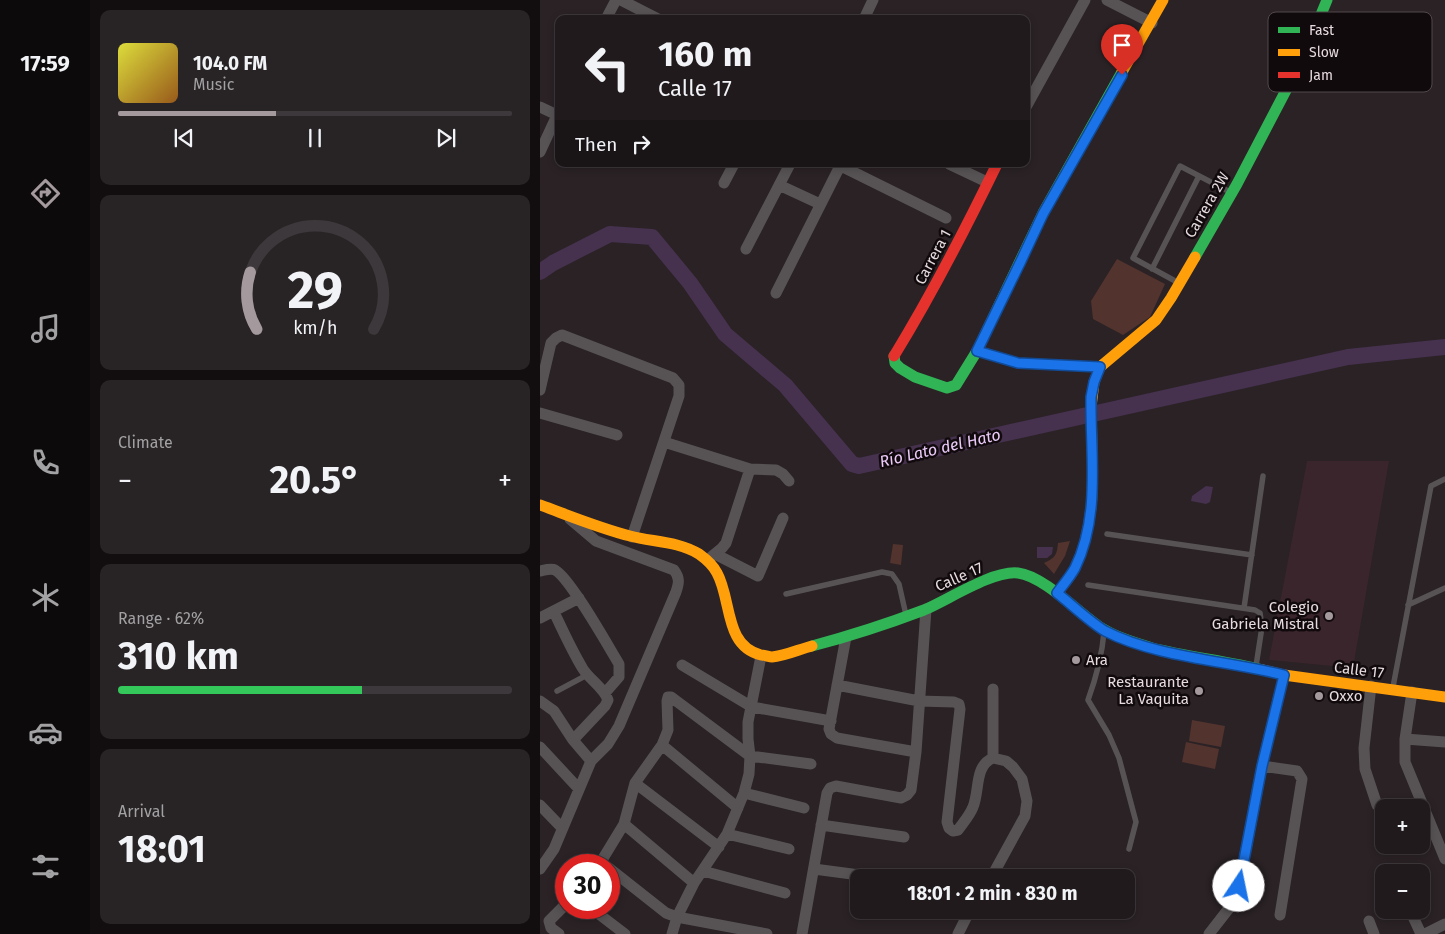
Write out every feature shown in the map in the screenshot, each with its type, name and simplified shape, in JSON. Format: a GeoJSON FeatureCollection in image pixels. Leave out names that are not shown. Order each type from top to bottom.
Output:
{"type":"FeatureCollection","features":[{"type":"Feature","properties":{"kind":"street"},"geometry":{"type":"LineString","coordinates":[[608,15],[616,0]]}},
{"type":"Feature","properties":{"kind":"street"},"geometry":{"type":"LineString","coordinates":[[621,0],[650,15]]}},
{"type":"Feature","properties":{"kind":"street"},"geometry":{"type":"LineString","coordinates":[[866,15],[873,0]]}},
{"type":"Feature","properties":{"kind":"street"},"geometry":{"type":"LineString","coordinates":[[1030,100],[1085,0]]}},
{"type":"Feature","properties":{"kind":"street"},"geometry":{"type":"LineString","coordinates":[[1107,0],[1152,23]]}},
{"type":"Feature","properties":{"kind":"street"},"geometry":{"type":"LineString","coordinates":[[977,351],[1043,214],[1164,0]]}},
{"type":"Feature","properties":{"kind":"street","name":"Carrera 2W"},"geometry":{"type":"LineString","coordinates":[[1322,12],[1327,0]]}},
{"type":"Feature","properties":{"kind":"street","name":"Carrera 2W"},"geometry":{"type":"LineString","coordinates":[[1100,367],[1156,320],[1232,192],[1285,92]]}},
{"type":"Feature","properties":{"kind":"street"},"geometry":{"type":"LineString","coordinates":[[540,108],[555,112]]}},
{"type":"Feature","properties":{"kind":"street"},"geometry":{"type":"LineString","coordinates":[[540,152],[555,120]]}},
{"type":"Feature","properties":{"kind":"street"},"geometry":{"type":"LineString","coordinates":[[724,183],[732,167]]}},
{"type":"Feature","properties":{"kind":"street"},"geometry":{"type":"LineString","coordinates":[[746,249],[788,167]]}},
{"type":"Feature","properties":{"kind":"street"},"geometry":{"type":"LineString","coordinates":[[776,293],[836,171],[843,167],[946,218]]}},
{"type":"Feature","properties":{"kind":"street"},"geometry":{"type":"LineString","coordinates":[[955,167],[987,182]]}},
{"type":"Feature","properties":{"kind":"street","name":"Carrera 1"},"geometry":{"type":"LineString","coordinates":[[977,351],[956,385],[951,388],[901,370],[894,362],[893,357],[958,244],[995,167]]}},
{"type":"Feature","properties":{"kind":"street"},"geometry":{"type":"LineString","coordinates":[[779,185],[820,204]]}},
{"type":"Feature","properties":{"kind":"street"},"geometry":{"type":"LineString","coordinates":[[540,390],[552,343],[562,335],[673,378],[679,385],[679,396],[632,536]]}},
{"type":"Feature","properties":{"kind":"street"},"geometry":{"type":"LineString","coordinates":[[1057,593],[1074,569],[1083,545],[1092,502],[1091,407],[1094,382],[1100,367]]}},
{"type":"Feature","properties":{"kind":"street"},"geometry":{"type":"LineString","coordinates":[[540,412],[617,435]]}},
{"type":"Feature","properties":{"kind":"street"},"geometry":{"type":"LineString","coordinates":[[664,442],[750,469],[776,470],[783,474],[788,481]]}},
{"type":"Feature","properties":{"kind":"street"},"geometry":{"type":"LineString","coordinates":[[711,557],[726,543],[750,469]]}},
{"type":"Feature","properties":{"kind":"street"},"geometry":{"type":"LineString","coordinates":[[540,506],[632,536],[682,546],[758,576],[783,518]]}},
{"type":"Feature","properties":{"kind":"street"},"geometry":{"type":"LineString","coordinates":[[541,864],[554,849],[591,761],[608,744],[619,726],[676,592],[679,580],[674,570],[596,541],[565,514]]}},
{"type":"Feature","properties":{"kind":"street"},"geometry":{"type":"LineString","coordinates":[[672,934],[677,917],[694,883],[727,834],[744,793],[749,774],[748,722],[761,656],[746,650],[732,629],[720,577],[711,557]]}},
{"type":"Feature","properties":{"kind":"street"},"geometry":{"type":"LineString","coordinates":[[540,571],[555,570],[578,598],[619,664],[619,677],[605,693]]}},
{"type":"Feature","properties":{"kind":"street","name":"Calle 17"},"geometry":{"type":"LineString","coordinates":[[761,656],[771,657],[846,637],[926,609],[1002,574],[1019,573],[1039,581],[1057,593],[1104,630],[1134,643],[1284,675],[1445,697]]}},
{"type":"Feature","properties":{"kind":"street"},"geometry":{"type":"LineString","coordinates":[[540,618],[578,598]]}},
{"type":"Feature","properties":{"kind":"street"},"geometry":{"type":"LineString","coordinates":[[802,934],[827,793],[830,788],[836,786],[901,798],[907,796],[911,790],[916,752],[926,609]]}},
{"type":"Feature","properties":{"kind":"street"},"geometry":{"type":"LineString","coordinates":[[554,612],[587,675],[605,693],[608,700],[607,704],[573,740]]}},
{"type":"Feature","properties":{"kind":"street"},"geometry":{"type":"LineString","coordinates":[[846,637],[830,721],[829,729],[831,734],[837,738],[916,752]]}},
{"type":"Feature","properties":{"kind":"street"},"geometry":{"type":"LineString","coordinates":[[682,665],[752,707],[830,721]]}},
{"type":"Feature","properties":{"kind":"street"},"geometry":{"type":"LineString","coordinates":[[1209,934],[1230,907],[1239,886],[1262,766],[1284,675]]}},
{"type":"Feature","properties":{"kind":"street"},"geometry":{"type":"LineString","coordinates":[[837,685],[920,701],[954,702],[958,704],[960,709],[947,815],[949,828],[953,831],[958,830],[974,806],[982,767],[986,761],[993,758],[1006,761],[1022,779],[1027,802],[1026,816],[995,869]]}},
{"type":"Feature","properties":{"kind":"street"},"geometry":{"type":"LineString","coordinates":[[1371,686],[1364,748],[1365,769],[1375,799]]}},
{"type":"Feature","properties":{"kind":"street"},"geometry":{"type":"LineString","coordinates":[[993,689],[993,758]]}},
{"type":"Feature","properties":{"kind":"street"},"geometry":{"type":"LineString","coordinates":[[1412,692],[1405,739],[1405,762],[1445,860]]}},
{"type":"Feature","properties":{"kind":"street"},"geometry":{"type":"LineString","coordinates":[[609,854],[624,824],[635,783],[662,745],[668,730],[668,698],[671,697],[750,756],[811,764]]}},
{"type":"Feature","properties":{"kind":"street"},"geometry":{"type":"LineString","coordinates":[[540,701],[554,711],[573,740],[591,761]]}},
{"type":"Feature","properties":{"kind":"street"},"geometry":{"type":"LineString","coordinates":[[1405,739],[1444,745]]}},
{"type":"Feature","properties":{"kind":"street"},"geometry":{"type":"LineString","coordinates":[[662,745],[738,808]]}},
{"type":"Feature","properties":{"kind":"street"},"geometry":{"type":"LineString","coordinates":[[540,747],[579,789]]}},
{"type":"Feature","properties":{"kind":"street"},"geometry":{"type":"LineString","coordinates":[[1262,766],[1297,771],[1302,779],[1280,915]]}},
{"type":"Feature","properties":{"kind":"street"},"geometry":{"type":"LineString","coordinates":[[635,783],[719,847]]}},
{"type":"Feature","properties":{"kind":"street"},"geometry":{"type":"LineString","coordinates":[[744,793],[804,808]]}},
{"type":"Feature","properties":{"kind":"street"},"geometry":{"type":"LineString","coordinates":[[540,805],[562,828]]}},
{"type":"Feature","properties":{"kind":"street"},"geometry":{"type":"LineString","coordinates":[[624,824],[694,883]]}},
{"type":"Feature","properties":{"kind":"street"},"geometry":{"type":"LineString","coordinates":[[822,825],[904,837]]}},
{"type":"Feature","properties":{"kind":"street"},"geometry":{"type":"LineString","coordinates":[[727,834],[789,849]]}},
{"type":"Feature","properties":{"kind":"street"},"geometry":{"type":"LineString","coordinates":[[814,869],[850,874]]}},
{"type":"Feature","properties":{"kind":"street"},"geometry":{"type":"LineString","coordinates":[[703,871],[785,893]]}},
{"type":"Feature","properties":{"kind":"street"},"geometry":{"type":"LineString","coordinates":[[620,879],[657,908],[677,917],[767,934]]}},
{"type":"Feature","properties":{"kind":"street"},"geometry":{"type":"LineString","coordinates":[[555,915],[549,921],[552,928],[558,934]]}},
{"type":"Feature","properties":{"kind":"street"},"geometry":{"type":"LineString","coordinates":[[605,919],[625,934]]}},
{"type":"Feature","properties":{"kind":"street"},"geometry":{"type":"LineString","coordinates":[[958,934],[966,919]]}},
{"type":"Feature","properties":{"kind":"street"},"geometry":{"type":"LineString","coordinates":[[1414,919],[1420,934]]}},
{"type":"Feature","properties":{"kind":"street"},"geometry":{"type":"LineString","coordinates":[[1369,921],[1374,934]]}},
{"type":"Feature","properties":{"kind":"street"},"geometry":{"type":"LineString","coordinates":[[1425,934],[1445,924]]}},
{"type":"Feature","properties":{"kind":"lane"},"geometry":{"type":"LineString","coordinates":[[1179,283],[1133,258],[1180,166],[1232,192]]}},
{"type":"Feature","properties":{"kind":"lane"},"geometry":{"type":"LineString","coordinates":[[1152,269],[1199,176]]}},
{"type":"Feature","properties":{"kind":"lane"},"geometry":{"type":"LineString","coordinates":[[977,351],[1018,363],[1100,367]]}},
{"type":"Feature","properties":{"kind":"lane"},"geometry":{"type":"LineString","coordinates":[[1244,608],[1263,476]]}},
{"type":"Feature","properties":{"kind":"lane"},"geometry":{"type":"LineString","coordinates":[[1393,689],[1431,486],[1445,479]]}},
{"type":"Feature","properties":{"kind":"lane"},"geometry":{"type":"LineString","coordinates":[[1107,534],[1252,555]]}},
{"type":"Feature","properties":{"kind":"lane"},"geometry":{"type":"LineString","coordinates":[[786,594],[882,572],[892,574],[900,584],[906,617]]}},
{"type":"Feature","properties":{"kind":"lane"},"geometry":{"type":"LineString","coordinates":[[1088,585],[1255,610],[1260,613],[1262,627],[1256,668]]}},
{"type":"Feature","properties":{"kind":"lane"},"geometry":{"type":"LineString","coordinates":[[1408,606],[1445,588]]}},
{"type":"Feature","properties":{"kind":"lane"},"geometry":{"type":"LineString","coordinates":[[1104,630],[1103,647],[1097,674],[1088,700],[1109,736],[1119,758],[1136,822],[1129,849]]}},
{"type":"Feature","properties":{"kind":"lane"},"geometry":{"type":"LineString","coordinates":[[557,691],[587,675]]}},
{"type":"Feature","properties":{"kind":"shaded area"},"geometry":{"type":"Polygon","coordinates":[[[1117,259],[1165,284],[1150,317],[1123,335],[1093,319],[1091,301],[1117,259]]]}},
{"type":"Feature","properties":{"kind":"shaded area"},"geometry":{"type":"Polygon","coordinates":[[[1307,461],[1389,461],[1353,668],[1269,660],[1307,461]]]}},
{"type":"Feature","properties":{"kind":"shaded area"},"geometry":{"type":"Polygon","coordinates":[[[1206,486],[1213,487],[1210,502],[1206,504],[1191,501],[1192,496],[1206,486]]]}},
{"type":"Feature","properties":{"kind":"shaded area"},"geometry":{"type":"Polygon","coordinates":[[[1070,541],[1065,556],[1054,574],[1044,563],[1055,556],[1058,543],[1070,541]]]}},
{"type":"Feature","properties":{"kind":"shaded area"},"geometry":{"type":"Polygon","coordinates":[[[893,544],[903,545],[901,565],[890,563],[893,544]]]}},
{"type":"Feature","properties":{"kind":"shaded area"},"geometry":{"type":"Polygon","coordinates":[[[1037,547],[1053,547],[1052,554],[1047,558],[1037,558],[1037,547]]]}},
{"type":"Feature","properties":{"kind":"shaded area"},"geometry":{"type":"Polygon","coordinates":[[[1192,720],[1225,726],[1221,747],[1189,741],[1192,720]]]}},
{"type":"Feature","properties":{"kind":"shaded area"},"geometry":{"type":"Polygon","coordinates":[[[1186,742],[1219,749],[1215,769],[1182,762],[1186,742]]]}},
{"type":"Feature","properties":{"kind":"waterway","name":"Río Lato del Hato"},"geometry":{"type":"LineString","coordinates":[[540,272],[553,263],[610,234],[652,237],[690,283],[725,334],[785,385],[852,464],[859,466],[1348,357],[1445,347]]}},
{"type":"Feature","properties":{"kind":"traffic: fast"},"geometry":{"type":"LineString","coordinates":[[1322,12],[1327,0]]}},
{"type":"Feature","properties":{"kind":"traffic: fast"},"geometry":{"type":"LineString","coordinates":[[894,356],[895,363],[915,377],[947,388],[956,385],[977,351],[1043,213],[1122,72]]}},
{"type":"Feature","properties":{"kind":"traffic: fast"},"geometry":{"type":"LineString","coordinates":[[1195,257],[1237,184],[1285,92]]}},
{"type":"Feature","properties":{"kind":"traffic: fast"},"geometry":{"type":"LineString","coordinates":[[812,646],[868,630],[924,610],[996,576],[1018,573],[1051,588],[1094,623],[1120,638],[1152,648],[1263,670]]}},
{"type":"Feature","properties":{"kind":"traffic: slow"},"geometry":{"type":"LineString","coordinates":[[1122,72],[1163,0]]}},
{"type":"Feature","properties":{"kind":"traffic: slow"},"geometry":{"type":"LineString","coordinates":[[1091,407],[1094,382],[1100,367],[1156,320],[1195,257]]}},
{"type":"Feature","properties":{"kind":"traffic: slow"},"geometry":{"type":"LineString","coordinates":[[540,505],[607,529],[638,538],[674,544],[699,554],[709,562],[717,573],[722,584],[735,632],[749,650],[772,657],[812,646]]}},
{"type":"Feature","properties":{"kind":"traffic: slow"},"geometry":{"type":"LineString","coordinates":[[1263,670],[1284,675],[1445,697]]}},
{"type":"Feature","properties":{"kind":"traffic: jam"},"geometry":{"type":"LineString","coordinates":[[894,356],[948,262],[996,167]]}},
{"type":"Feature","properties":{"kind":"place","name":"Colegio Gabriela Mistral"},"geometry":{"type":"Point","coordinates":[1329,616]}},
{"type":"Feature","properties":{"kind":"place","name":"Ara"},"geometry":{"type":"Point","coordinates":[1076,660]}},
{"type":"Feature","properties":{"kind":"place","name":"Restaurante La Vaquita"},"geometry":{"type":"Point","coordinates":[1199,691]}},
{"type":"Feature","properties":{"kind":"place","name":"Oxxo"},"geometry":{"type":"Point","coordinates":[1319,696]}},
{"type":"Feature","properties":{"kind":"route"},"geometry":{"type":"LineString","coordinates":[[1122,75],[1043,214],[977,351],[1018,363],[1100,367],[1091,397],[1092,502],[1087,532],[1074,569],[1057,593],[1104,630],[1134,643],[1284,675],[1262,766],[1239,886]]}}]}
